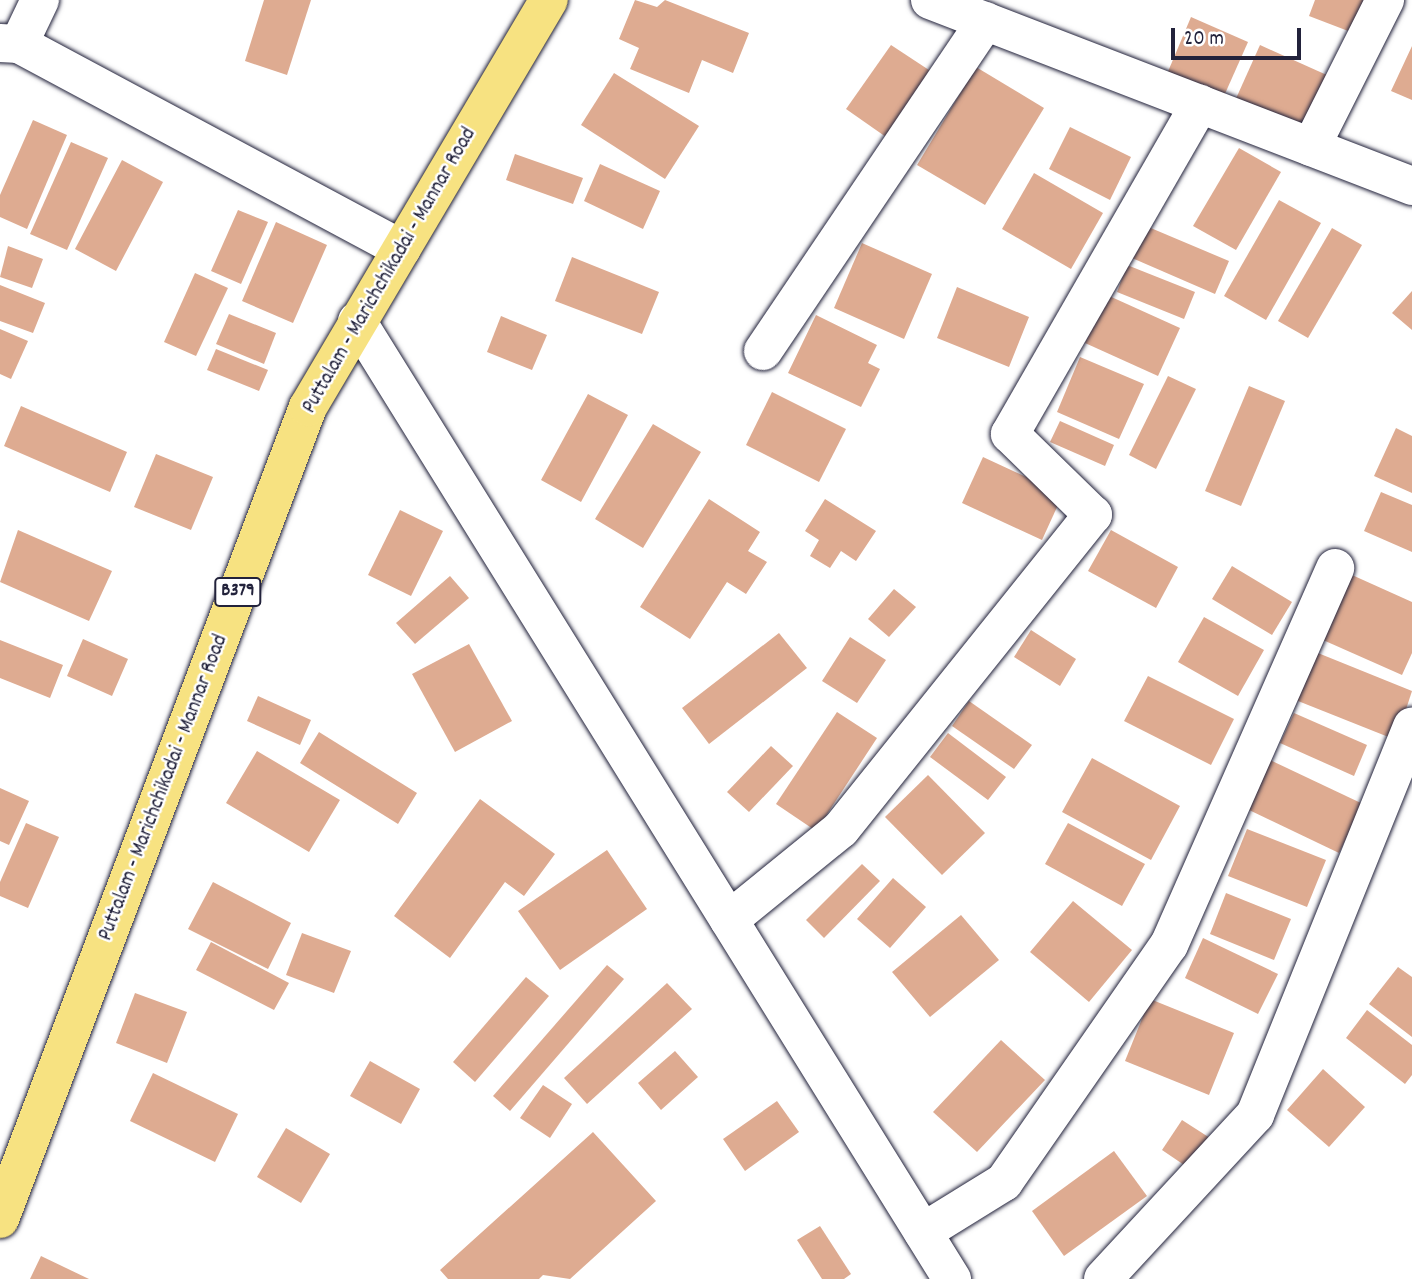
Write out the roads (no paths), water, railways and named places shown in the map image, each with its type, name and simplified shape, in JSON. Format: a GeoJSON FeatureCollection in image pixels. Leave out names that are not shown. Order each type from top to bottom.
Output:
{"type":"FeatureCollection","features":[{"type":"Feature","properties":{"kind":"main road","name":"Puttalam - Marichchikadai - Mannar Road"},"geometry":{"type":"LineString","coordinates":[[0,1219],[308,407],[550,0]]}},
{"type":"Feature","properties":{"kind":"street"},"geometry":{"type":"LineString","coordinates":[[40,0],[10,44],[401,250]]}},
{"type":"Feature","properties":{"kind":"street"},"geometry":{"type":"LineString","coordinates":[[930,0],[1412,186]]}},
{"type":"Feature","properties":{"kind":"street"},"geometry":{"type":"LineString","coordinates":[[1311,147],[1385,0]]}},
{"type":"Feature","properties":{"kind":"street"},"geometry":{"type":"LineString","coordinates":[[763,351],[986,21]]}},
{"type":"Feature","properties":{"kind":"street"},"geometry":{"type":"LineString","coordinates":[[729,920],[841,829],[1093,515],[1010,434],[1200,104]]}},
{"type":"Feature","properties":{"kind":"street"},"geometry":{"type":"LineString","coordinates":[[357,321],[952,1279]]}},
{"type":"Feature","properties":{"kind":"street"},"geometry":{"type":"LineString","coordinates":[[923,1232],[1004,1182],[1168,945],[1335,568]]}},
{"type":"Feature","properties":{"kind":"street"},"geometry":{"type":"LineString","coordinates":[[1103,1279],[1255,1115],[1412,726]]}}]}
